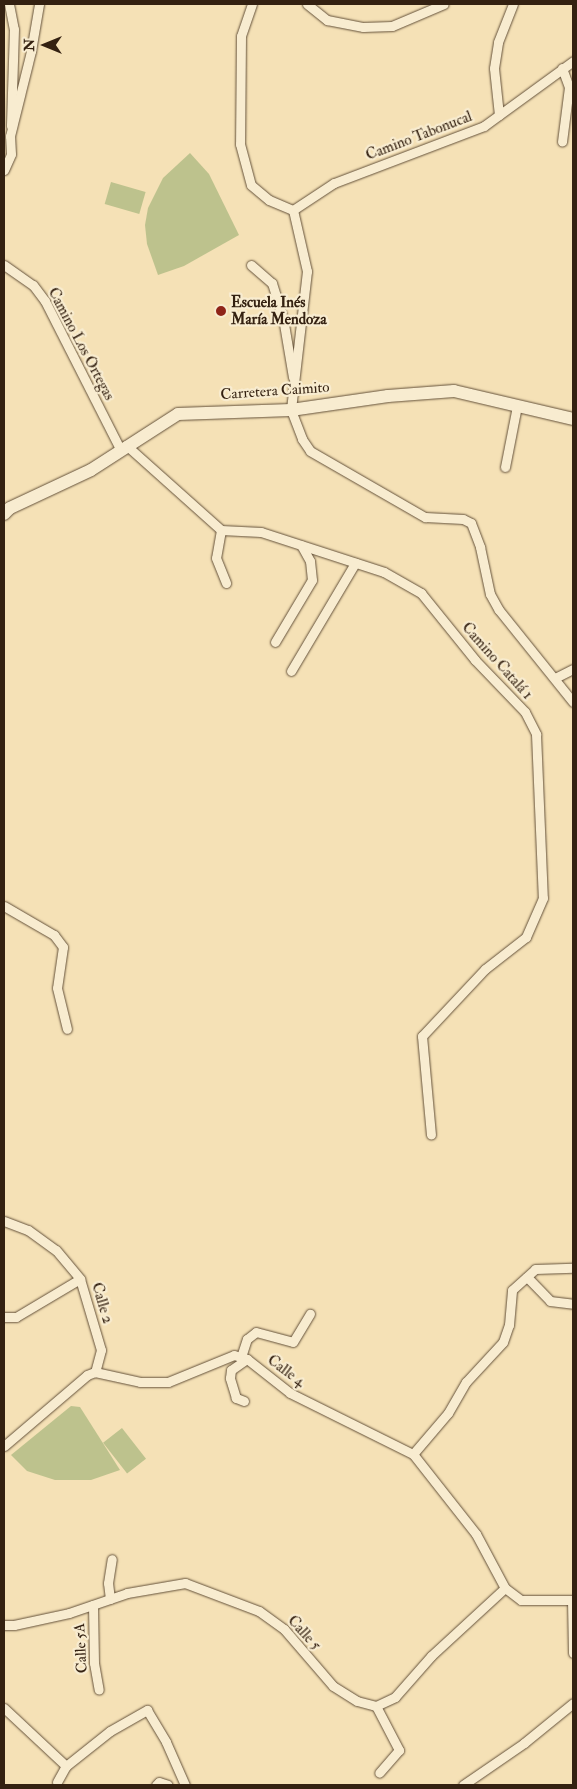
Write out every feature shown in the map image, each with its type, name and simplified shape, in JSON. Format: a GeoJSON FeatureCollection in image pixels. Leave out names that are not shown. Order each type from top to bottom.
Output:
{"type":"FeatureCollection","features":[{"type":"Feature","properties":{"kind":"street"},"geometry":{"type":"LineString","coordinates":[[4,170],[11,154],[14,29],[9,4]]}},
{"type":"Feature","properties":{"kind":"street"},"geometry":{"type":"LineString","coordinates":[[10,136],[31,51],[38,4]]}},
{"type":"Feature","properties":{"kind":"street"},"geometry":{"type":"LineString","coordinates":[[252,4],[240,36],[240,144],[251,185],[269,200],[293,210],[307,271],[291,410],[310,451],[425,517],[463,519],[471,524],[480,547],[490,594],[499,610],[573,702]]}},
{"type":"Feature","properties":{"kind":"street"},"geometry":{"type":"LineString","coordinates":[[307,4],[327,20],[363,27],[392,26],[444,4]]}},
{"type":"Feature","properties":{"kind":"street"},"geometry":{"type":"LineString","coordinates":[[499,115],[494,68],[498,42],[514,4]]}},
{"type":"Feature","properties":{"kind":"street","name":"Camino Tabonucal"},"geometry":{"type":"LineString","coordinates":[[293,210],[334,183],[484,126],[573,60]]}},
{"type":"Feature","properties":{"kind":"street"},"geometry":{"type":"LineString","coordinates":[[562,68],[568,87],[562,142]]}},
{"type":"Feature","properties":{"kind":"street","name":"Camino Los Ortegas"},"geometry":{"type":"LineString","coordinates":[[4,264],[33,285],[45,301],[123,447]]}},
{"type":"Feature","properties":{"kind":"street"},"geometry":{"type":"LineString","coordinates":[[251,265],[272,283],[283,318],[294,387]]}},
{"type":"Feature","properties":{"kind":"street","name":"Carretera Caimito"},"geometry":{"type":"LineString","coordinates":[[4,514],[10,508],[91,470],[123,447],[178,414],[291,410],[388,396],[454,391],[573,418]]}},
{"type":"Feature","properties":{"kind":"street"},"geometry":{"type":"LineString","coordinates":[[506,467],[517,406]]}},
{"type":"Feature","properties":{"kind":"street"},"geometry":{"type":"LineString","coordinates":[[123,447],[222,530],[216,558],[226,583]]}},
{"type":"Feature","properties":{"kind":"street","name":"Camino Catalá 1"},"geometry":{"type":"LineString","coordinates":[[222,530],[261,532],[384,572],[421,593],[475,660],[525,712],[536,734],[543,898],[526,937],[485,969],[422,1036],[431,1135]]}},
{"type":"Feature","properties":{"kind":"street"},"geometry":{"type":"LineString","coordinates":[[275,642],[312,580],[313,571],[300,545]]}},
{"type":"Feature","properties":{"kind":"street"},"geometry":{"type":"LineString","coordinates":[[291,671],[355,563]]}},
{"type":"Feature","properties":{"kind":"street"},"geometry":{"type":"LineString","coordinates":[[555,678],[573,668]]}},
{"type":"Feature","properties":{"kind":"street"},"geometry":{"type":"LineString","coordinates":[[4,906],[54,935],[63,948],[57,988],[67,1029]]}},
{"type":"Feature","properties":{"kind":"street","name":"Calle 2"},"geometry":{"type":"LineString","coordinates":[[4,1221],[28,1230],[56,1250],[80,1279],[101,1350],[95,1372]]}},
{"type":"Feature","properties":{"kind":"street"},"geometry":{"type":"LineString","coordinates":[[413,1454],[448,1413],[466,1382],[503,1342],[509,1325],[512,1290],[535,1269],[573,1268]]}},
{"type":"Feature","properties":{"kind":"street"},"geometry":{"type":"LineString","coordinates":[[527,1277],[550,1301],[573,1304]]}},
{"type":"Feature","properties":{"kind":"street"},"geometry":{"type":"LineString","coordinates":[[4,1317],[16,1317],[80,1279]]}},
{"type":"Feature","properties":{"kind":"street"},"geometry":{"type":"LineString","coordinates":[[244,1401],[236,1398],[230,1378],[231,1370],[244,1358],[247,1339],[256,1332],[293,1342],[310,1314]]}},
{"type":"Feature","properties":{"kind":"street"},"geometry":{"type":"LineString","coordinates":[[4,1446],[81,1378],[95,1372],[140,1382],[168,1382],[234,1356],[244,1358]]}},
{"type":"Feature","properties":{"kind":"street","name":"Calle 4"},"geometry":{"type":"LineString","coordinates":[[244,1358],[290,1393],[413,1454],[476,1534],[505,1588]]}},
{"type":"Feature","properties":{"kind":"street"},"geometry":{"type":"LineString","coordinates":[[110,1599],[108,1583],[112,1559]]}},
{"type":"Feature","properties":{"kind":"street","name":"Calle 5"},"geometry":{"type":"LineString","coordinates":[[4,1625],[14,1626],[110,1599],[185,1583],[259,1611],[284,1629],[333,1686],[357,1701],[376,1706]]}},
{"type":"Feature","properties":{"kind":"street"},"geometry":{"type":"LineString","coordinates":[[379,1773],[399,1750],[376,1706],[395,1697],[431,1656],[505,1588],[521,1600],[573,1600],[573,1653]]}},
{"type":"Feature","properties":{"kind":"street","name":"Calle 5A"},"geometry":{"type":"LineString","coordinates":[[93,1605],[94,1663],[98,1690]]}},
{"type":"Feature","properties":{"kind":"street"},"geometry":{"type":"LineString","coordinates":[[462,1785],[524,1743],[573,1703]]}},
{"type":"Feature","properties":{"kind":"street"},"geometry":{"type":"LineString","coordinates":[[4,1708],[66,1766]]}},
{"type":"Feature","properties":{"kind":"street"},"geometry":{"type":"LineString","coordinates":[[57,1782],[66,1766],[110,1731],[147,1710],[166,1742],[185,1785]]}},
{"type":"Feature","properties":{"kind":"street"},"geometry":{"type":"LineString","coordinates":[[156,1785],[159,1782],[168,1785]]}},
{"type":"Feature","properties":{"kind":"green space"},"geometry":{"type":"Polygon","coordinates":[[[190,153],[209,174],[239,235],[184,266],[158,275],[147,244],[145,225],[148,208],[163,178],[190,153]]]}},
{"type":"Feature","properties":{"kind":"green space"},"geometry":{"type":"Polygon","coordinates":[[[111,182],[146,192],[139,214],[105,204],[111,182]]]}},
{"type":"Feature","properties":{"kind":"green space"},"geometry":{"type":"Polygon","coordinates":[[[71,1406],[80,1407],[120,1470],[91,1480],[55,1480],[27,1471],[11,1455],[71,1406]]]}},
{"type":"Feature","properties":{"kind":"green space"},"geometry":{"type":"Polygon","coordinates":[[[122,1428],[146,1459],[127,1474],[103,1443],[122,1428]]]}},
{"type":"Feature","properties":{"kind":"place","name":"Escuela Inés María Mendoza"},"geometry":{"type":"Point","coordinates":[221,311]}}]}
